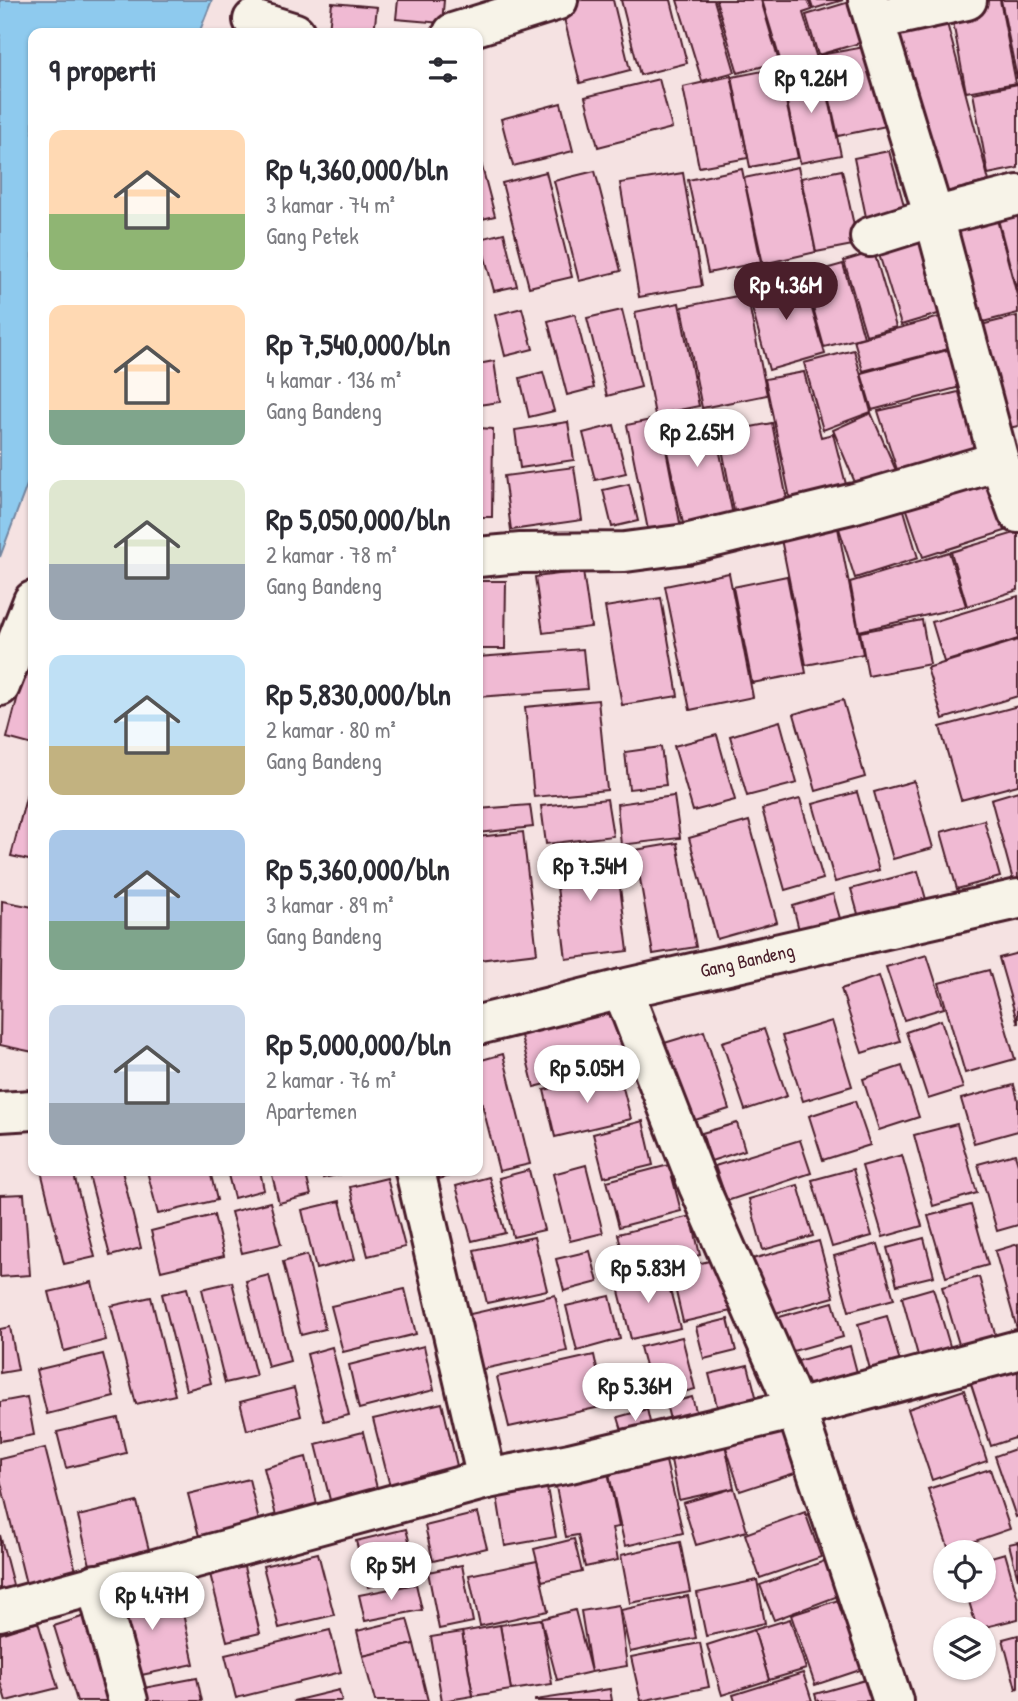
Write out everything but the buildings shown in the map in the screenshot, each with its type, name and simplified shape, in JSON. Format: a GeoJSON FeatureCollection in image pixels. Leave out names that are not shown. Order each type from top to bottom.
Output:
{"type":"FeatureCollection","features":[{"type":"Feature","properties":{"kind":"street"},"geometry":{"type":"LineString","coordinates":[[469,28],[558,0]]}},
{"type":"Feature","properties":{"kind":"street"},"geometry":{"type":"LineString","coordinates":[[967,0],[871,10],[934,217],[999,461],[1018,513]]}},
{"type":"Feature","properties":{"kind":"street"},"geometry":{"type":"LineString","coordinates":[[253,18],[281,28]]}},
{"type":"Feature","properties":{"kind":"street"},"geometry":{"type":"LineString","coordinates":[[870,237],[1018,195]]}},
{"type":"Feature","properties":{"kind":"street"},"geometry":{"type":"LineString","coordinates":[[483,557],[625,551],[686,544],[855,503],[999,461]]}},
{"type":"Feature","properties":{"kind":"street"},"geometry":{"type":"LineString","coordinates":[[0,686],[28,614]]}},
{"type":"Feature","properties":{"kind":"street","name":"Gang Bandeng"},"geometry":{"type":"LineString","coordinates":[[483,1024],[622,989],[1018,899]]}},
{"type":"Feature","properties":{"kind":"street"},"geometry":{"type":"LineString","coordinates":[[622,989],[699,1186],[796,1409],[893,1701]]}},
{"type":"Feature","properties":{"kind":"street"},"geometry":{"type":"LineString","coordinates":[[0,1112],[28,1110]]}},
{"type":"Feature","properties":{"kind":"street"},"geometry":{"type":"LineString","coordinates":[[416,1176],[487,1479]]}},
{"type":"Feature","properties":{"kind":"street"},"geometry":{"type":"LineString","coordinates":[[0,1611],[487,1479],[570,1463],[796,1409],[1018,1350]]}},
{"type":"Feature","properties":{"kind":"street"},"geometry":{"type":"LineString","coordinates":[[96,1584],[128,1701]]}},
{"type":"Feature","properties":{"kind":"water"},"geometry":{"type":"Polygon","coordinates":[[[0,0],[212,0],[201,28],[28,28],[28,482],[0,557],[0,0]]]}}]}
